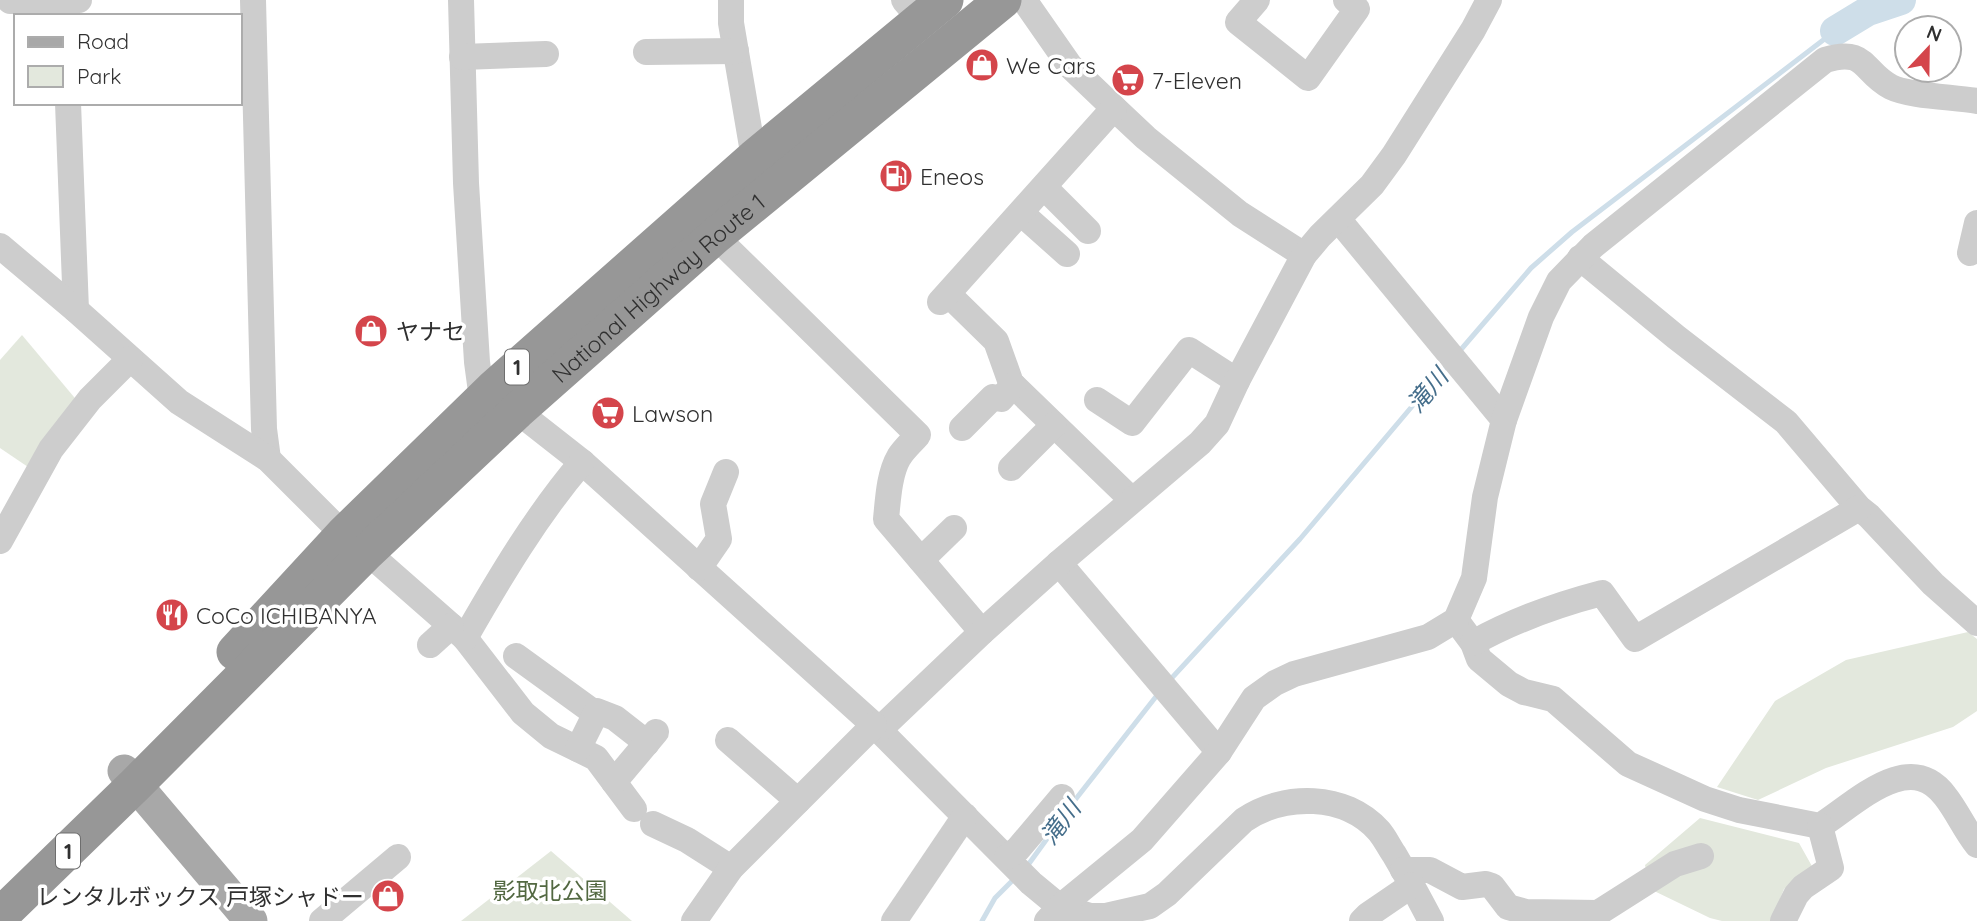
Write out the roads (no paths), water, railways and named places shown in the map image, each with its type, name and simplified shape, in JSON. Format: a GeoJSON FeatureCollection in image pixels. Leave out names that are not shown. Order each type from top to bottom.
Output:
{"type":"FeatureCollection","features":[{"type":"Feature","properties":{"kind":"highway","name":"National Highway Route 1"},"geometry":{"type":"LineString","coordinates":[[498,399],[715,236],[1003,0]]}},
{"type":"Feature","properties":{"kind":"highway","name":"National Highway Route 1"},"geometry":{"type":"LineString","coordinates":[[0,916],[130,778],[358,547],[498,399],[754,158],[923,7]]}},
{"type":"Feature","properties":{"kind":"highway","name":"National Highway Route 1"},"geometry":{"type":"LineString","coordinates":[[0,891],[130,778]]}},
{"type":"Feature","properties":{"kind":"main road"},"geometry":{"type":"LineString","coordinates":[[130,778],[251,921]]}},
{"type":"Feature","properties":{"kind":"street"},"geometry":{"type":"LineString","coordinates":[[253,0],[264,429],[268,459]]}},
{"type":"Feature","properties":{"kind":"street"},"geometry":{"type":"LineString","coordinates":[[461,0],[466,183],[477,362],[498,399],[582,462],[877,728],[1007,857],[1054,914],[1105,918],[1150,906],[1167,894],[1244,820],[1266,808],[1294,801],[1322,802],[1356,814],[1380,833],[1408,877],[1431,921]]}},
{"type":"Feature","properties":{"kind":"street"},"geometry":{"type":"LineString","coordinates":[[731,0],[736,51],[754,158]]}},
{"type":"Feature","properties":{"kind":"street"},"geometry":{"type":"LineString","coordinates":[[1024,0],[1070,66],[1146,138],[1240,214],[1304,255]]}},
{"type":"Feature","properties":{"kind":"street"},"geometry":{"type":"LineString","coordinates":[[1256,0],[1238,22],[1308,78],[1357,9],[1346,0]]}},
{"type":"Feature","properties":{"kind":"street"},"geometry":{"type":"LineString","coordinates":[[694,921],[731,868],[798,801],[1059,563],[1200,443],[1217,424],[1304,255],[1372,185],[1394,155],[1489,0]]}},
{"type":"Feature","properties":{"kind":"street"},"geometry":{"type":"LineString","coordinates":[[10,1],[69,6]]}},
{"type":"Feature","properties":{"kind":"street"},"geometry":{"type":"LineString","coordinates":[[657,57],[736,51]]}},
{"type":"Feature","properties":{"kind":"street"},"geometry":{"type":"LineString","coordinates":[[462,57],[546,54]]}},
{"type":"Feature","properties":{"kind":"street"},"geometry":{"type":"LineString","coordinates":[[1054,914],[1142,840],[1219,752],[1254,698],[1294,674],[1429,637],[1456,620],[1474,578],[1485,497],[1504,420],[1541,317],[1559,281],[1593,246],[1825,60],[1837,57],[1855,58],[1892,88],[1977,102]]}},
{"type":"Feature","properties":{"kind":"street"},"geometry":{"type":"LineString","coordinates":[[68,105],[75,310]]}},
{"type":"Feature","properties":{"kind":"street"},"geometry":{"type":"LineString","coordinates":[[1114,108],[944,298],[996,341],[1013,385],[1132,500]]}},
{"type":"Feature","properties":{"kind":"street"},"geometry":{"type":"LineString","coordinates":[[1044,187],[1088,231]]}},
{"type":"Feature","properties":{"kind":"street"},"geometry":{"type":"LineString","coordinates":[[1021,213],[1067,254]]}},
{"type":"Feature","properties":{"kind":"street"},"geometry":{"type":"LineString","coordinates":[[1338,219],[1504,420]]}},
{"type":"Feature","properties":{"kind":"street"},"geometry":{"type":"LineString","coordinates":[[1970,253],[1977,223]]}},
{"type":"Feature","properties":{"kind":"street"},"geometry":{"type":"LineString","coordinates":[[715,236],[918,435],[898,457],[886,519],[982,632]]}},
{"type":"Feature","properties":{"kind":"street"},"geometry":{"type":"LineString","coordinates":[[0,246],[178,402],[268,459],[358,547],[458,632],[523,713],[551,736],[596,758],[644,816],[731,868]]}},
{"type":"Feature","properties":{"kind":"street"},"geometry":{"type":"LineString","coordinates":[[1580,258],[1786,422],[1859,508],[1933,584],[1977,623]]}},
{"type":"Feature","properties":{"kind":"street"},"geometry":{"type":"LineString","coordinates":[[1097,400],[1132,423],[1189,350],[1237,381]]}},
{"type":"Feature","properties":{"kind":"street"},"geometry":{"type":"LineString","coordinates":[[0,541],[51,449],[90,399],[130,359]]}},
{"type":"Feature","properties":{"kind":"street"},"geometry":{"type":"LineString","coordinates":[[962,428],[993,397],[1001,399],[1013,385]]}},
{"type":"Feature","properties":{"kind":"street"},"geometry":{"type":"LineString","coordinates":[[1011,468],[1054,425]]}},
{"type":"Feature","properties":{"kind":"street"},"geometry":{"type":"LineString","coordinates":[[430,645],[458,632],[496,584],[548,504],[582,462]]}},
{"type":"Feature","properties":{"kind":"street"},"geometry":{"type":"LineString","coordinates":[[699,568],[719,539],[713,504],[726,472]]}},
{"type":"Feature","properties":{"kind":"street"},"geometry":{"type":"LineString","coordinates":[[1473,643],[1517,620],[1559,604],[1602,593],[1635,639],[1859,508]]}},
{"type":"Feature","properties":{"kind":"street"},"geometry":{"type":"LineString","coordinates":[[921,560],[954,528]]}},
{"type":"Feature","properties":{"kind":"street"},"geometry":{"type":"LineString","coordinates":[[1059,563],[1219,752]]}},
{"type":"Feature","properties":{"kind":"street"},"geometry":{"type":"LineString","coordinates":[[1456,620],[1473,643],[1479,659],[1508,684],[1524,692],[1553,699],[1628,764],[1705,799],[1739,810],[1820,827],[1892,780],[1915,776],[1926,779],[1944,795],[1977,845]]}},
{"type":"Feature","properties":{"kind":"street"},"geometry":{"type":"LineString","coordinates":[[516,656],[596,714]]}},
{"type":"Feature","properties":{"kind":"street"},"geometry":{"type":"LineString","coordinates":[[516,704],[538,673]]}},
{"type":"Feature","properties":{"kind":"street"},"geometry":{"type":"LineString","coordinates":[[578,749],[597,711],[652,738],[614,782]]}},
{"type":"Feature","properties":{"kind":"street"},"geometry":{"type":"LineString","coordinates":[[738,742],[798,801]]}},
{"type":"Feature","properties":{"kind":"street"},"geometry":{"type":"LineString","coordinates":[[1007,857],[1018,849],[1062,797]]}},
{"type":"Feature","properties":{"kind":"street"},"geometry":{"type":"LineString","coordinates":[[894,921],[965,816]]}},
{"type":"Feature","properties":{"kind":"street"},"geometry":{"type":"LineString","coordinates":[[1783,921],[1803,887],[1831,868],[1820,827]]}},
{"type":"Feature","properties":{"kind":"street"},"geometry":{"type":"LineString","coordinates":[[1362,921],[1408,877],[1430,870],[1462,887],[1486,884],[1492,886],[1508,907],[1525,916],[1598,917],[1675,864],[1701,856]]}},
{"type":"Feature","properties":{"kind":"street"},"geometry":{"type":"LineString","coordinates":[[322,921],[398,857]]}},
{"type":"Feature","properties":{"kind":"waterway","name":"滝川"},"geometry":{"type":"LineString","coordinates":[[1835,31],[1868,11],[1901,0]]}},
{"type":"Feature","properties":{"kind":"waterway","name":"滝川"},"geometry":{"type":"LineString","coordinates":[[1458,353],[1531,268],[1572,232],[1835,31]]}},
{"type":"Feature","properties":{"kind":"waterway","name":"滝川"},"geometry":{"type":"LineString","coordinates":[[1169,681],[1300,539],[1447,365]]}},
{"type":"Feature","properties":{"kind":"waterway","name":"滝川"},"geometry":{"type":"LineString","coordinates":[[1028,865],[1158,694]]}},
{"type":"Feature","properties":{"kind":"waterway","name":"滝川"},"geometry":{"type":"LineString","coordinates":[[982,921],[995,898],[1014,879]]}},
{"type":"Feature","properties":{"kind":"place","name":"We Cars"},"geometry":{"type":"Point","coordinates":[982,65]}},
{"type":"Feature","properties":{"kind":"place","name":"7-Eleven"},"geometry":{"type":"Point","coordinates":[1128,80]}},
{"type":"Feature","properties":{"kind":"place","name":"Eneos"},"geometry":{"type":"Point","coordinates":[896,176]}},
{"type":"Feature","properties":{"kind":"place","name":"ヤナセ"},"geometry":{"type":"Point","coordinates":[371,331]}},
{"type":"Feature","properties":{"kind":"place","name":"Lawson"},"geometry":{"type":"Point","coordinates":[608,413]}},
{"type":"Feature","properties":{"kind":"place","name":"CoCo ICHIBANYA"},"geometry":{"type":"Point","coordinates":[172,615]}},
{"type":"Feature","properties":{"kind":"place","name":"レンタルボックス 戸塚シャドー"},"geometry":{"type":"Point","coordinates":[388,896]}},
{"type":"Feature","properties":{"kind":"park label","name":"影取北公園"},"geometry":{"type":"Point","coordinates":[550,890]}}]}
